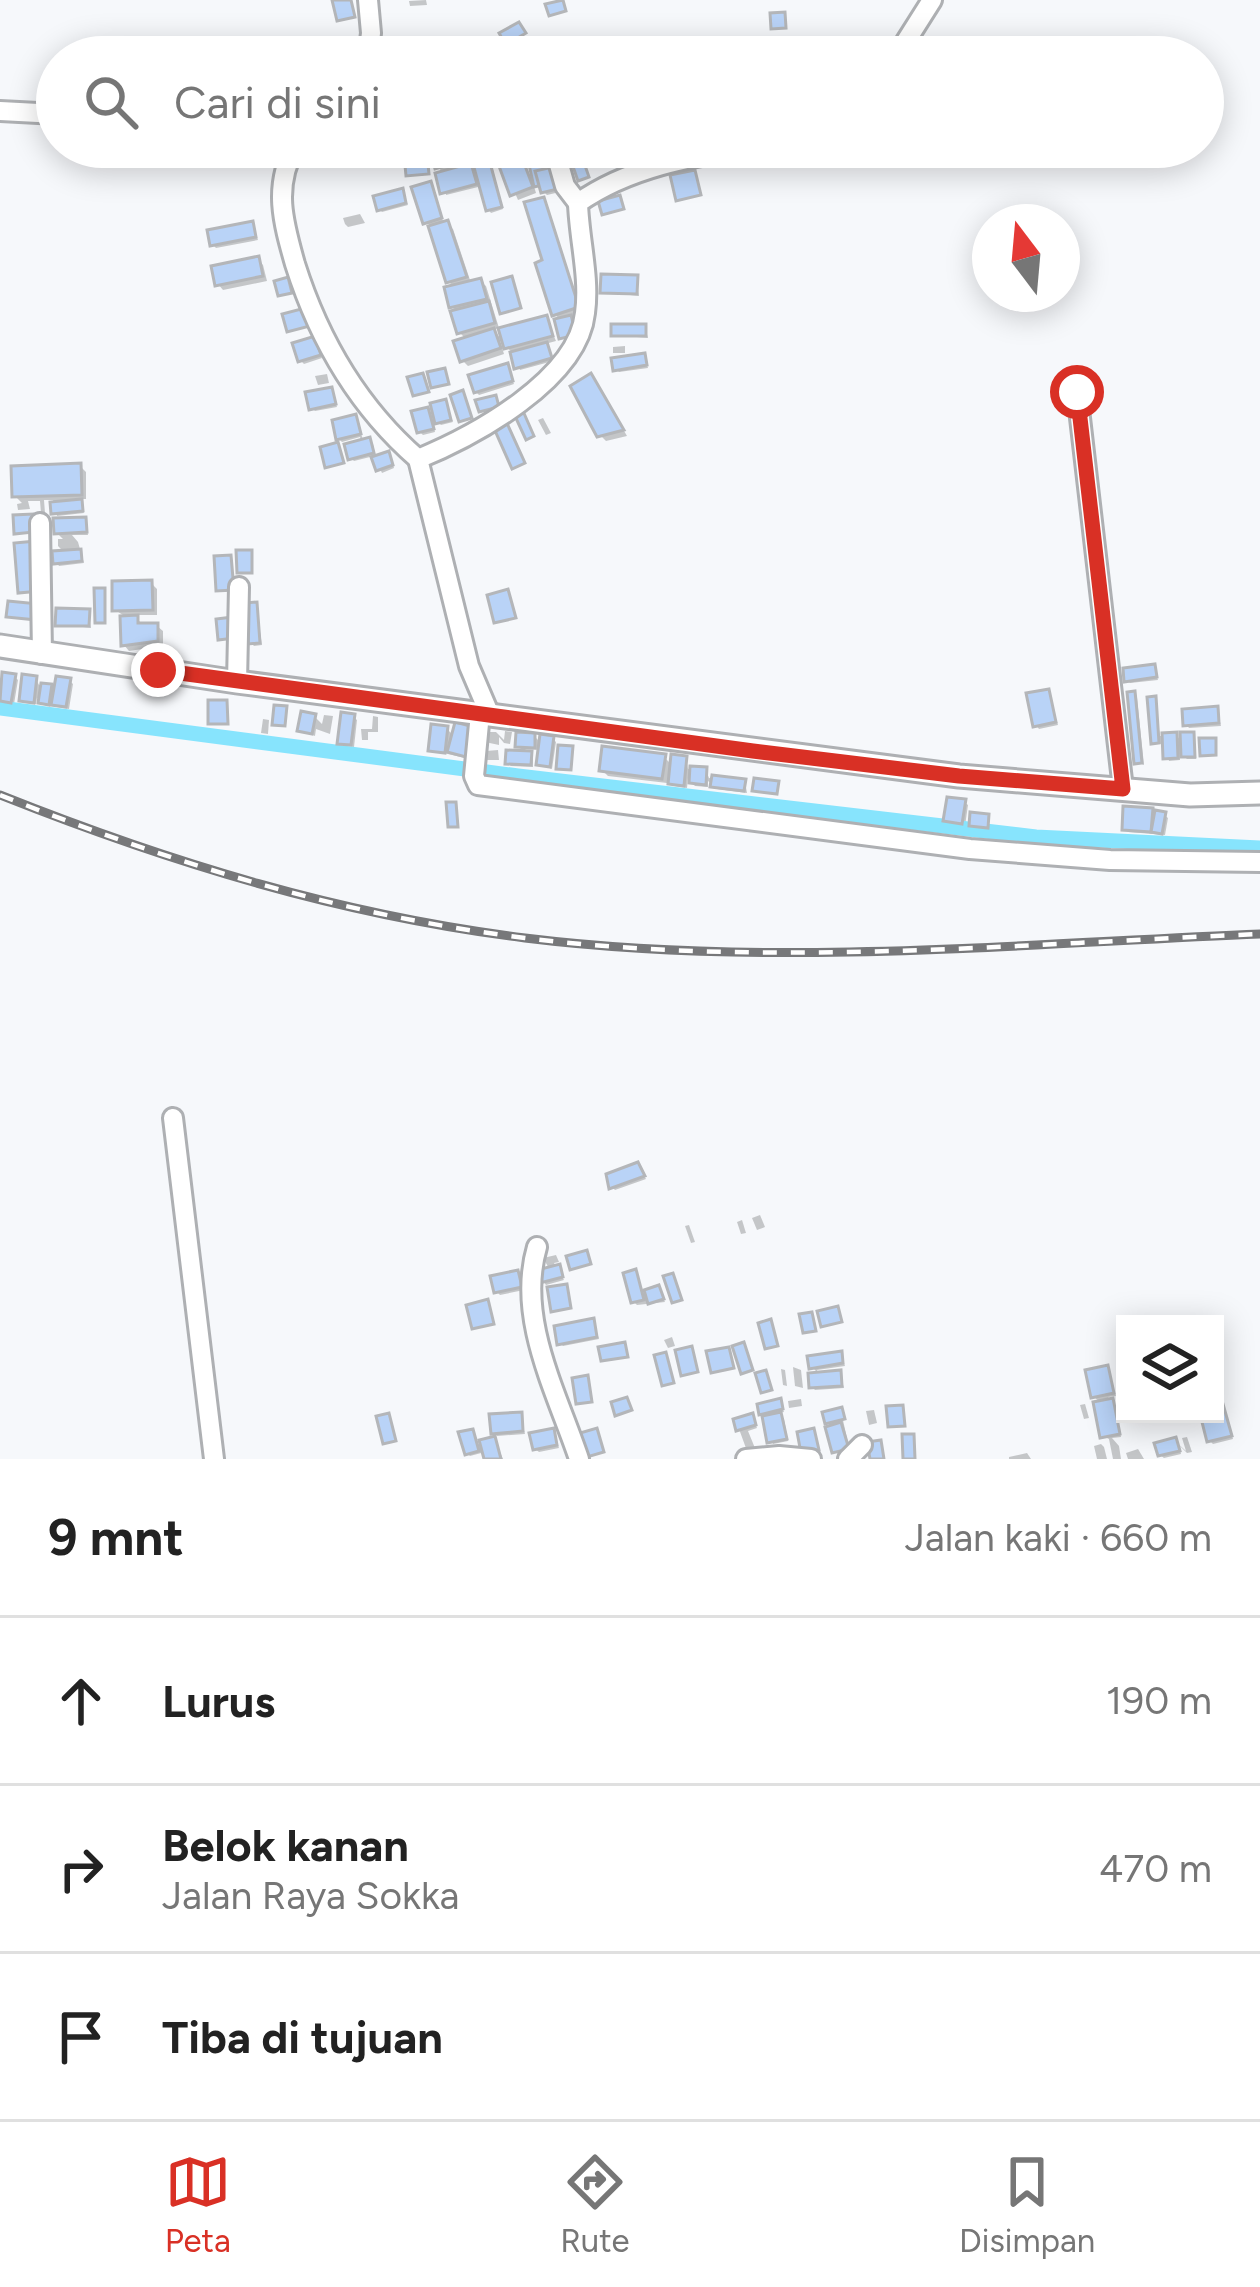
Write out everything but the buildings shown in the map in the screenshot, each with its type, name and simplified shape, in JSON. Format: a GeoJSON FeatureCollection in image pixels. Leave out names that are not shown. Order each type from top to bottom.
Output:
{"type":"FeatureCollection","features":[{"type":"Feature","properties":{"kind":"main road"},"geometry":{"type":"LineString","coordinates":[[0,646],[237,682],[936,773],[1190,794],[1260,793]]}},
{"type":"Feature","properties":{"kind":"street"},"geometry":{"type":"LineString","coordinates":[[368,0],[371,36]]}},
{"type":"Feature","properties":{"kind":"street"},"geometry":{"type":"LineString","coordinates":[[909,36],[932,0]]}},
{"type":"Feature","properties":{"kind":"street"},"geometry":{"type":"LineString","coordinates":[[0,111],[36,112]]}},
{"type":"Feature","properties":{"kind":"street"},"geometry":{"type":"LineString","coordinates":[[284,168],[282,212],[319,332],[343,374],[396,441],[418,459],[484,713],[474,776],[478,784],[970,849],[1110,860],[1260,862]]}},
{"type":"Feature","properties":{"kind":"street"},"geometry":{"type":"LineString","coordinates":[[418,459],[493,422],[572,350],[582,334],[587,293],[578,203],[565,186],[560,168]]}},
{"type":"Feature","properties":{"kind":"street"},"geometry":{"type":"LineString","coordinates":[[578,203],[650,168]]}},
{"type":"Feature","properties":{"kind":"street"},"geometry":{"type":"LineString","coordinates":[[1077,392],[1123,789]]}},
{"type":"Feature","properties":{"kind":"street"},"geometry":{"type":"LineString","coordinates":[[40,523],[42,654]]}},
{"type":"Feature","properties":{"kind":"street"},"geometry":{"type":"LineString","coordinates":[[237,682],[239,587]]}},
{"type":"Feature","properties":{"kind":"street"},"geometry":{"type":"LineString","coordinates":[[172,1118],[214,1459]]}},
{"type":"Feature","properties":{"kind":"street"},"geometry":{"type":"LineString","coordinates":[[537,1246],[531,1292],[535,1327],[579,1459]]}},
{"type":"Feature","properties":{"kind":"street"},"geometry":{"type":"LineString","coordinates":[[746,1459],[811,1459]]}},
{"type":"Feature","properties":{"kind":"waterway"},"geometry":{"type":"LineString","coordinates":[[0,708],[1036,837],[1260,848]]}},
{"type":"Feature","properties":{"kind":"railway"},"geometry":{"type":"LineString","coordinates":[[0,795],[128,843],[323,901],[525,938],[617,947],[800,953],[1260,934]]}},
{"type":"Feature","properties":{"kind":"route"},"geometry":{"type":"LineString","coordinates":[[158,670],[753,751],[959,776],[1123,789],[1077,392]]}}]}
